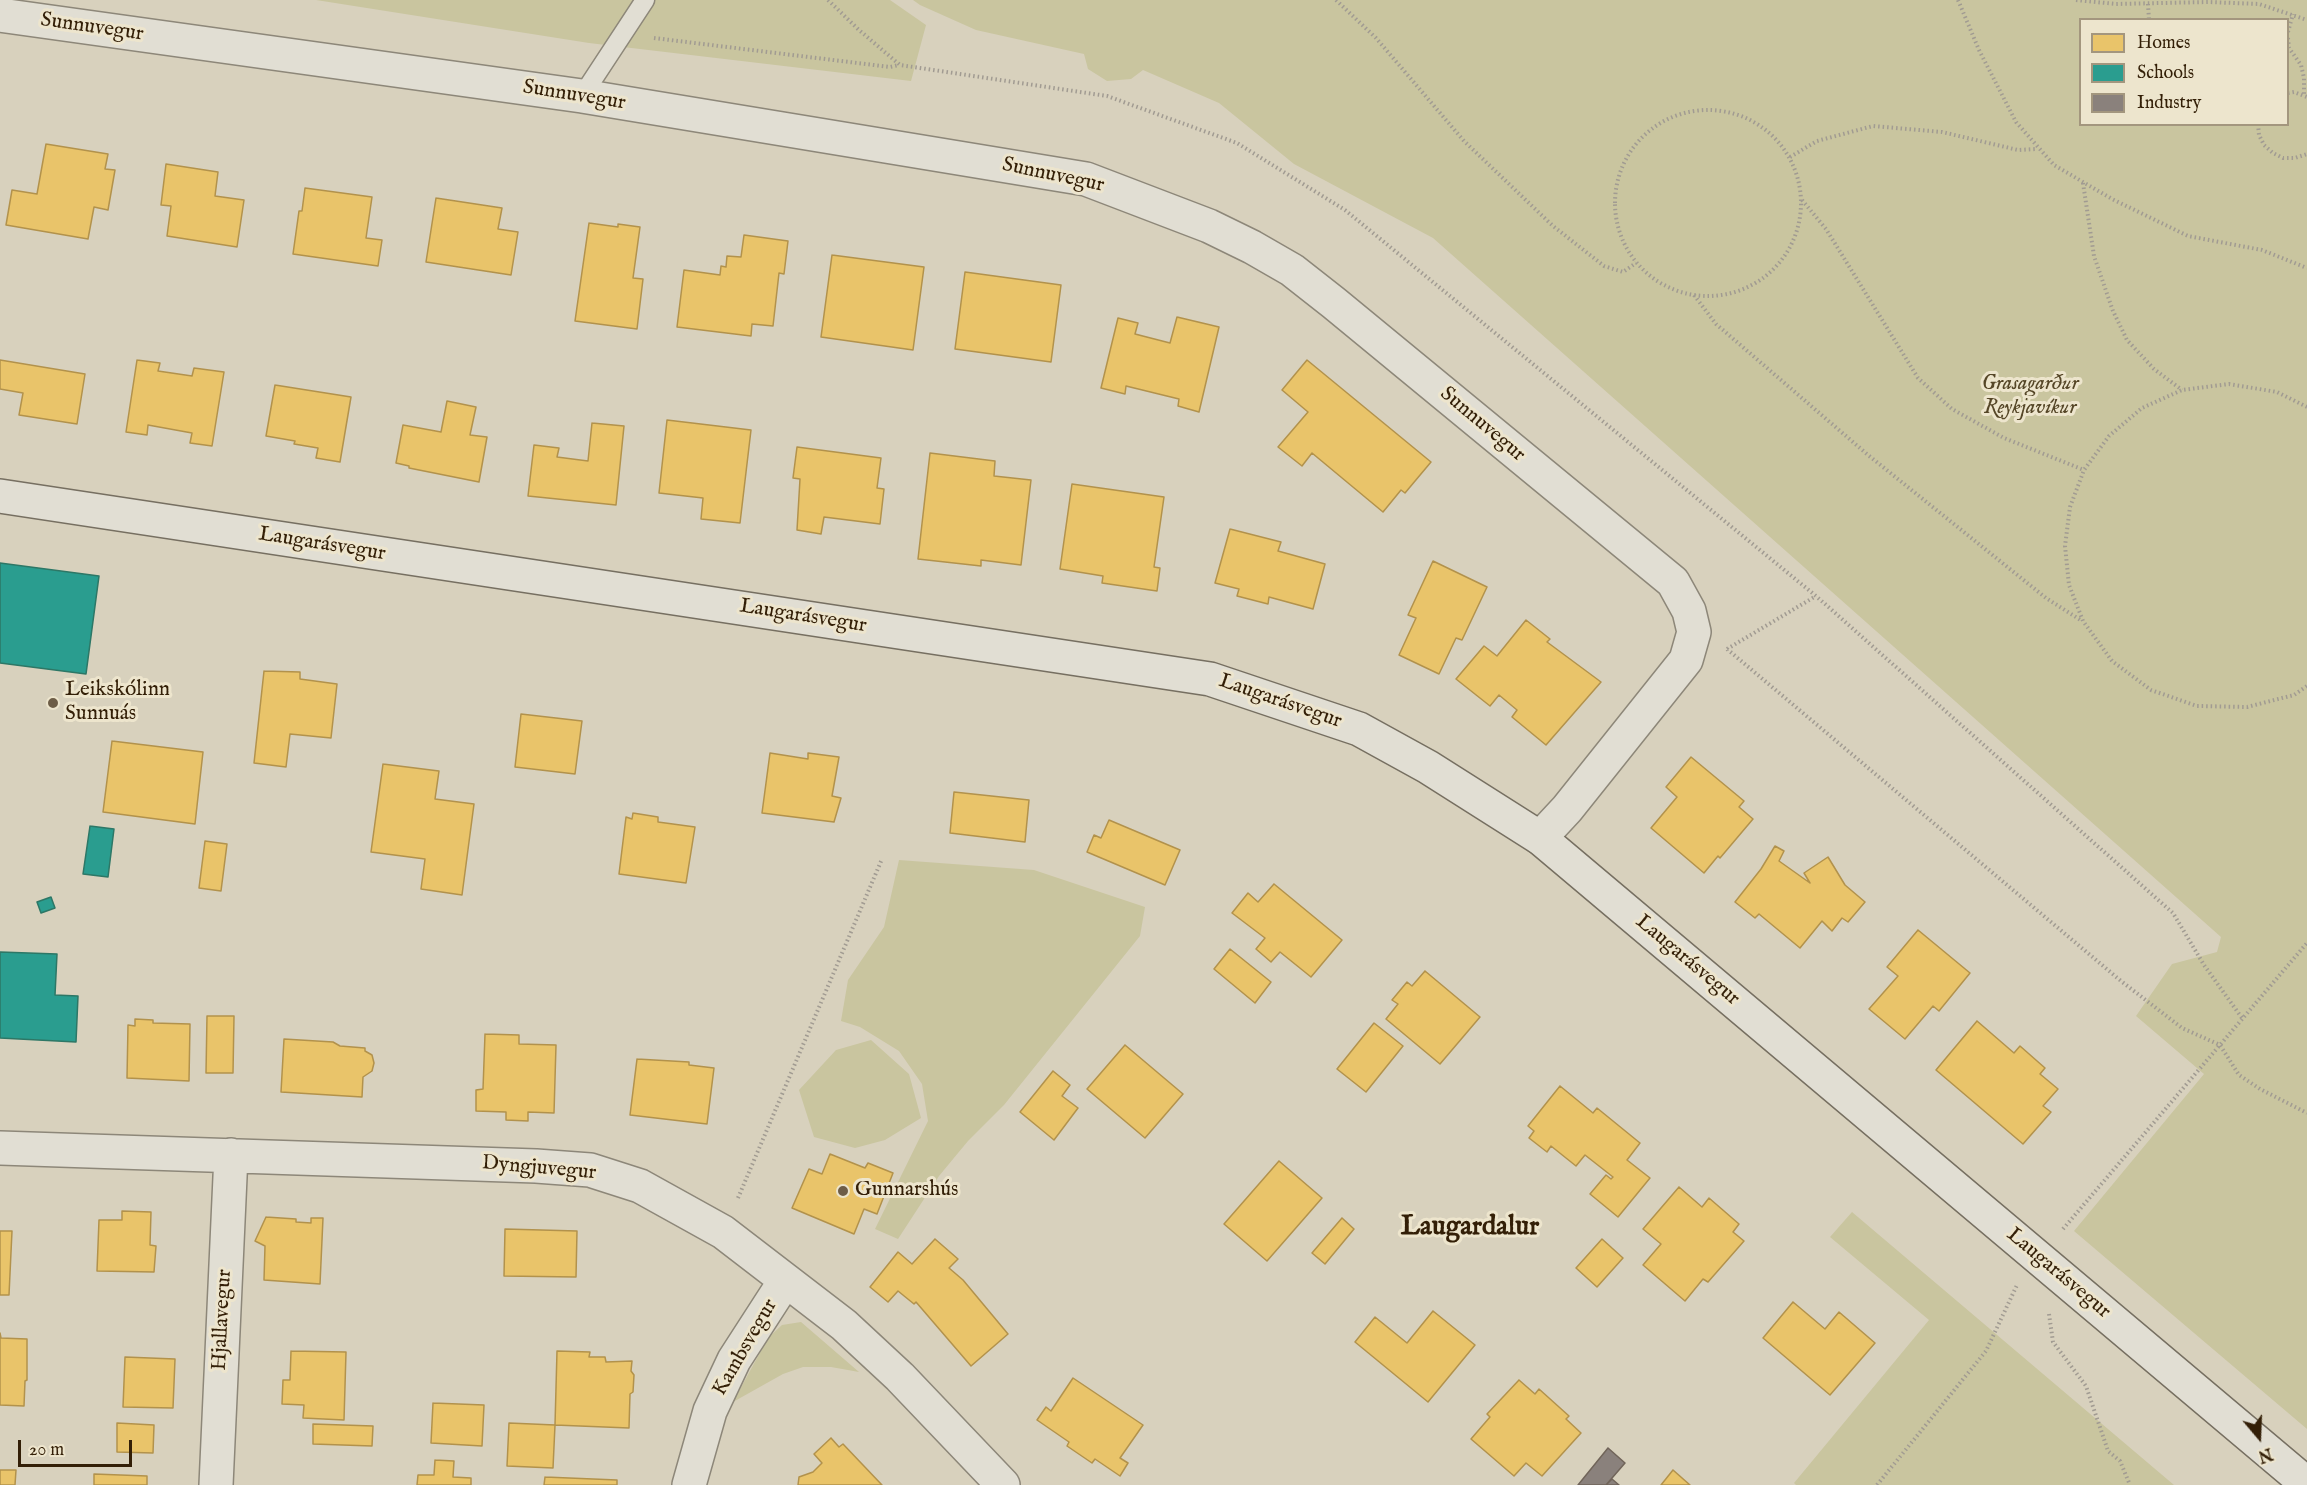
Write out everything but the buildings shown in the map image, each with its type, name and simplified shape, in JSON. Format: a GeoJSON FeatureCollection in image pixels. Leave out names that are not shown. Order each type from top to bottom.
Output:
{"type":"FeatureCollection","features":[{"type":"Feature","properties":{"kind":"street","name":"Sunnuvegur"},"geometry":{"type":"LineString","coordinates":[[0,15],[582,96],[1086,179],[1220,231],[1252,247],[1300,277],[1673,582],[1689,611],[1694,632]]}},
{"type":"Feature","properties":{"kind":"street","name":"Laugarásvegur"},"geometry":{"type":"LineString","coordinates":[[0,496],[1210,679],[1359,729],[1428,766],[1540,838],[2307,1485]]}},
{"type":"Feature","properties":{"kind":"street"},"geometry":{"type":"LineString","coordinates":[[1540,838],[1567,809],[1686,660],[1694,632]]}},
{"type":"Feature","properties":{"kind":"street","name":"Dyngjuvegur"},"geometry":{"type":"LineString","coordinates":[[0,1148],[536,1166],[590,1170],[640,1186],[723,1232],[844,1325],[900,1377],[1003,1485]]}},
{"type":"Feature","properties":{"kind":"street","name":"Hjallavegur"},"geometry":{"type":"LineString","coordinates":[[216,1485],[231,1155]]}},
{"type":"Feature","properties":{"kind":"street","name":"Kambsvegur"},"geometry":{"type":"LineString","coordinates":[[689,1485],[710,1412],[734,1360],[785,1281]]}},
{"type":"Feature","properties":{"kind":"lane"},"geometry":{"type":"LineString","coordinates":[[582,96],[645,0]]}},
{"type":"Feature","properties":{"kind":"path"},"geometry":{"type":"LineString","coordinates":[[828,0],[900,65]]}},
{"type":"Feature","properties":{"kind":"path"},"geometry":{"type":"LineString","coordinates":[[1336,0],[1376,38],[1464,141],[1553,226],[1604,266],[1623,272],[1636,263]]}},
{"type":"Feature","properties":{"kind":"path"},"geometry":{"type":"LineString","coordinates":[[1958,0],[1979,50],[2016,122],[2054,165],[2112,199],[2188,236],[2262,250],[2307,268]]}},
{"type":"Feature","properties":{"kind":"path"},"geometry":{"type":"LineString","coordinates":[[2076,0],[2115,4],[2208,1],[2259,4],[2307,20]]}},
{"type":"Feature","properties":{"kind":"path"},"geometry":{"type":"LineString","coordinates":[[2148,4],[2149,18]]}},
{"type":"Feature","properties":{"kind":"path"},"geometry":{"type":"LineString","coordinates":[[2289,28],[2293,14]]}},
{"type":"Feature","properties":{"kind":"path"},"geometry":{"type":"LineString","coordinates":[[624,34],[890,67],[900,65],[1107,96],[1237,143],[1345,210],[1816,596],[2173,913],[2204,965],[2242,1018]]}},
{"type":"Feature","properties":{"kind":"path"},"geometry":{"type":"LineString","coordinates":[[2289,48],[2301,64],[2306,96],[2289,93]]}},
{"type":"Feature","properties":{"kind":"path"},"geometry":{"type":"LineString","coordinates":[[1694,110],[1723,110],[1750,119],[1773,135],[1790,157],[1799,178],[1802,200],[1799,227],[1788,252],[1770,273],[1747,288],[1721,296],[1694,295],[1672,289],[1653,278],[1636,263],[1622,239],[1615,212],[1616,183],[1626,157],[1644,134],[1667,118],[1694,110]]}},
{"type":"Feature","properties":{"kind":"path"},"geometry":{"type":"LineString","coordinates":[[1790,157],[1817,141],[1873,126],[1942,132],[2018,150],[2038,149]]}},
{"type":"Feature","properties":{"kind":"path"},"geometry":{"type":"LineString","coordinates":[[2258,126],[2259,135],[2264,145],[2273,153],[2283,158],[2295,158],[2307,154]]}},
{"type":"Feature","properties":{"kind":"path"},"geometry":{"type":"LineString","coordinates":[[2082,182],[2094,256],[2112,311],[2127,340],[2154,369],[2182,390]]}},
{"type":"Feature","properties":{"kind":"path"},"geometry":{"type":"LineString","coordinates":[[1802,200],[1826,229],[1918,378],[1952,409],[2004,438],[2084,471]]}},
{"type":"Feature","properties":{"kind":"path"},"geometry":{"type":"LineString","coordinates":[[1694,295],[1716,324],[1869,455],[2046,598],[2083,621]]}},
{"type":"Feature","properties":{"kind":"path"},"geometry":{"type":"LineString","coordinates":[[2307,407],[2277,392],[2229,384],[2182,390],[2142,408],[2109,436],[2084,471],[2070,507],[2065,546],[2069,585],[2083,621],[2112,661],[2151,690],[2198,706],[2247,707],[2294,694],[2307,686]]}},
{"type":"Feature","properties":{"kind":"path"},"geometry":{"type":"LineString","coordinates":[[1727,649],[1816,596]]}},
{"type":"Feature","properties":{"kind":"path"},"geometry":{"type":"LineString","coordinates":[[1694,632],[1727,649],[2121,981],[2182,1028],[2220,1045],[2239,1075],[2260,1089],[2307,1113]]}},
{"type":"Feature","properties":{"kind":"path"},"geometry":{"type":"LineString","coordinates":[[735,1204],[882,859]]}},
{"type":"Feature","properties":{"kind":"path"},"geometry":{"type":"LineString","coordinates":[[2063,1229],[2307,943]]}},
{"type":"Feature","properties":{"kind":"path"},"geometry":{"type":"LineString","coordinates":[[1877,1485],[1986,1351],[2018,1281]]}},
{"type":"Feature","properties":{"kind":"path"},"geometry":{"type":"LineString","coordinates":[[2049,1307],[2053,1342],[2086,1386],[2108,1451],[2120,1461],[2130,1485]]}},
{"type":"Feature","properties":{"kind":"green space"},"geometry":{"type":"Polygon","coordinates":[[[316,0],[890,0],[926,25],[911,81],[589,43],[316,0]]]}},
{"type":"Feature","properties":{"kind":"green space","name":"Grasagarður Reykjavíkur"},"geometry":{"type":"Polygon","coordinates":[[[913,0],[2307,0],[2307,1429],[2074,1231],[2204,1074],[2136,1016],[2172,964],[2217,952],[2221,937],[1433,238],[1294,164],[1219,103],[1143,70],[1131,79],[1107,81],[1088,69],[1084,54],[976,30],[913,0]]]}},
{"type":"Feature","properties":{"kind":"green space"},"geometry":{"type":"Polygon","coordinates":[[[899,860],[1034,870],[1145,907],[1140,936],[1004,1105],[968,1141],[939,1176],[898,1239],[875,1229],[928,1121],[922,1084],[899,1051],[860,1027],[841,1021],[848,980],[884,927],[899,860]]]}},
{"type":"Feature","properties":{"kind":"green space"},"geometry":{"type":"Polygon","coordinates":[[[871,1040],[909,1074],[921,1118],[885,1140],[855,1148],[814,1137],[799,1090],[836,1050],[871,1040]]]}},
{"type":"Feature","properties":{"kind":"green space"},"geometry":{"type":"Polygon","coordinates":[[[1852,1212],[2174,1485],[1796,1485],[1794,1483],[1929,1320],[1830,1237],[1852,1212]]]}},
{"type":"Feature","properties":{"kind":"green space"},"geometry":{"type":"Polygon","coordinates":[[[801,1322],[859,1372],[831,1367],[803,1367],[783,1374],[733,1402],[768,1338],[782,1325],[801,1322]]]}},
{"type":"Feature","properties":{"kind":"place","name":"Leikskólinn Sunnuás"},"geometry":{"type":"Point","coordinates":[53,703]}},
{"type":"Feature","properties":{"kind":"place","name":"Gunnarshús"},"geometry":{"type":"Point","coordinates":[843,1191]}},
{"type":"Feature","properties":{"kind":"district","name":"Laugardalur"},"geometry":{"type":"Point","coordinates":[1470,1228]}}]}
